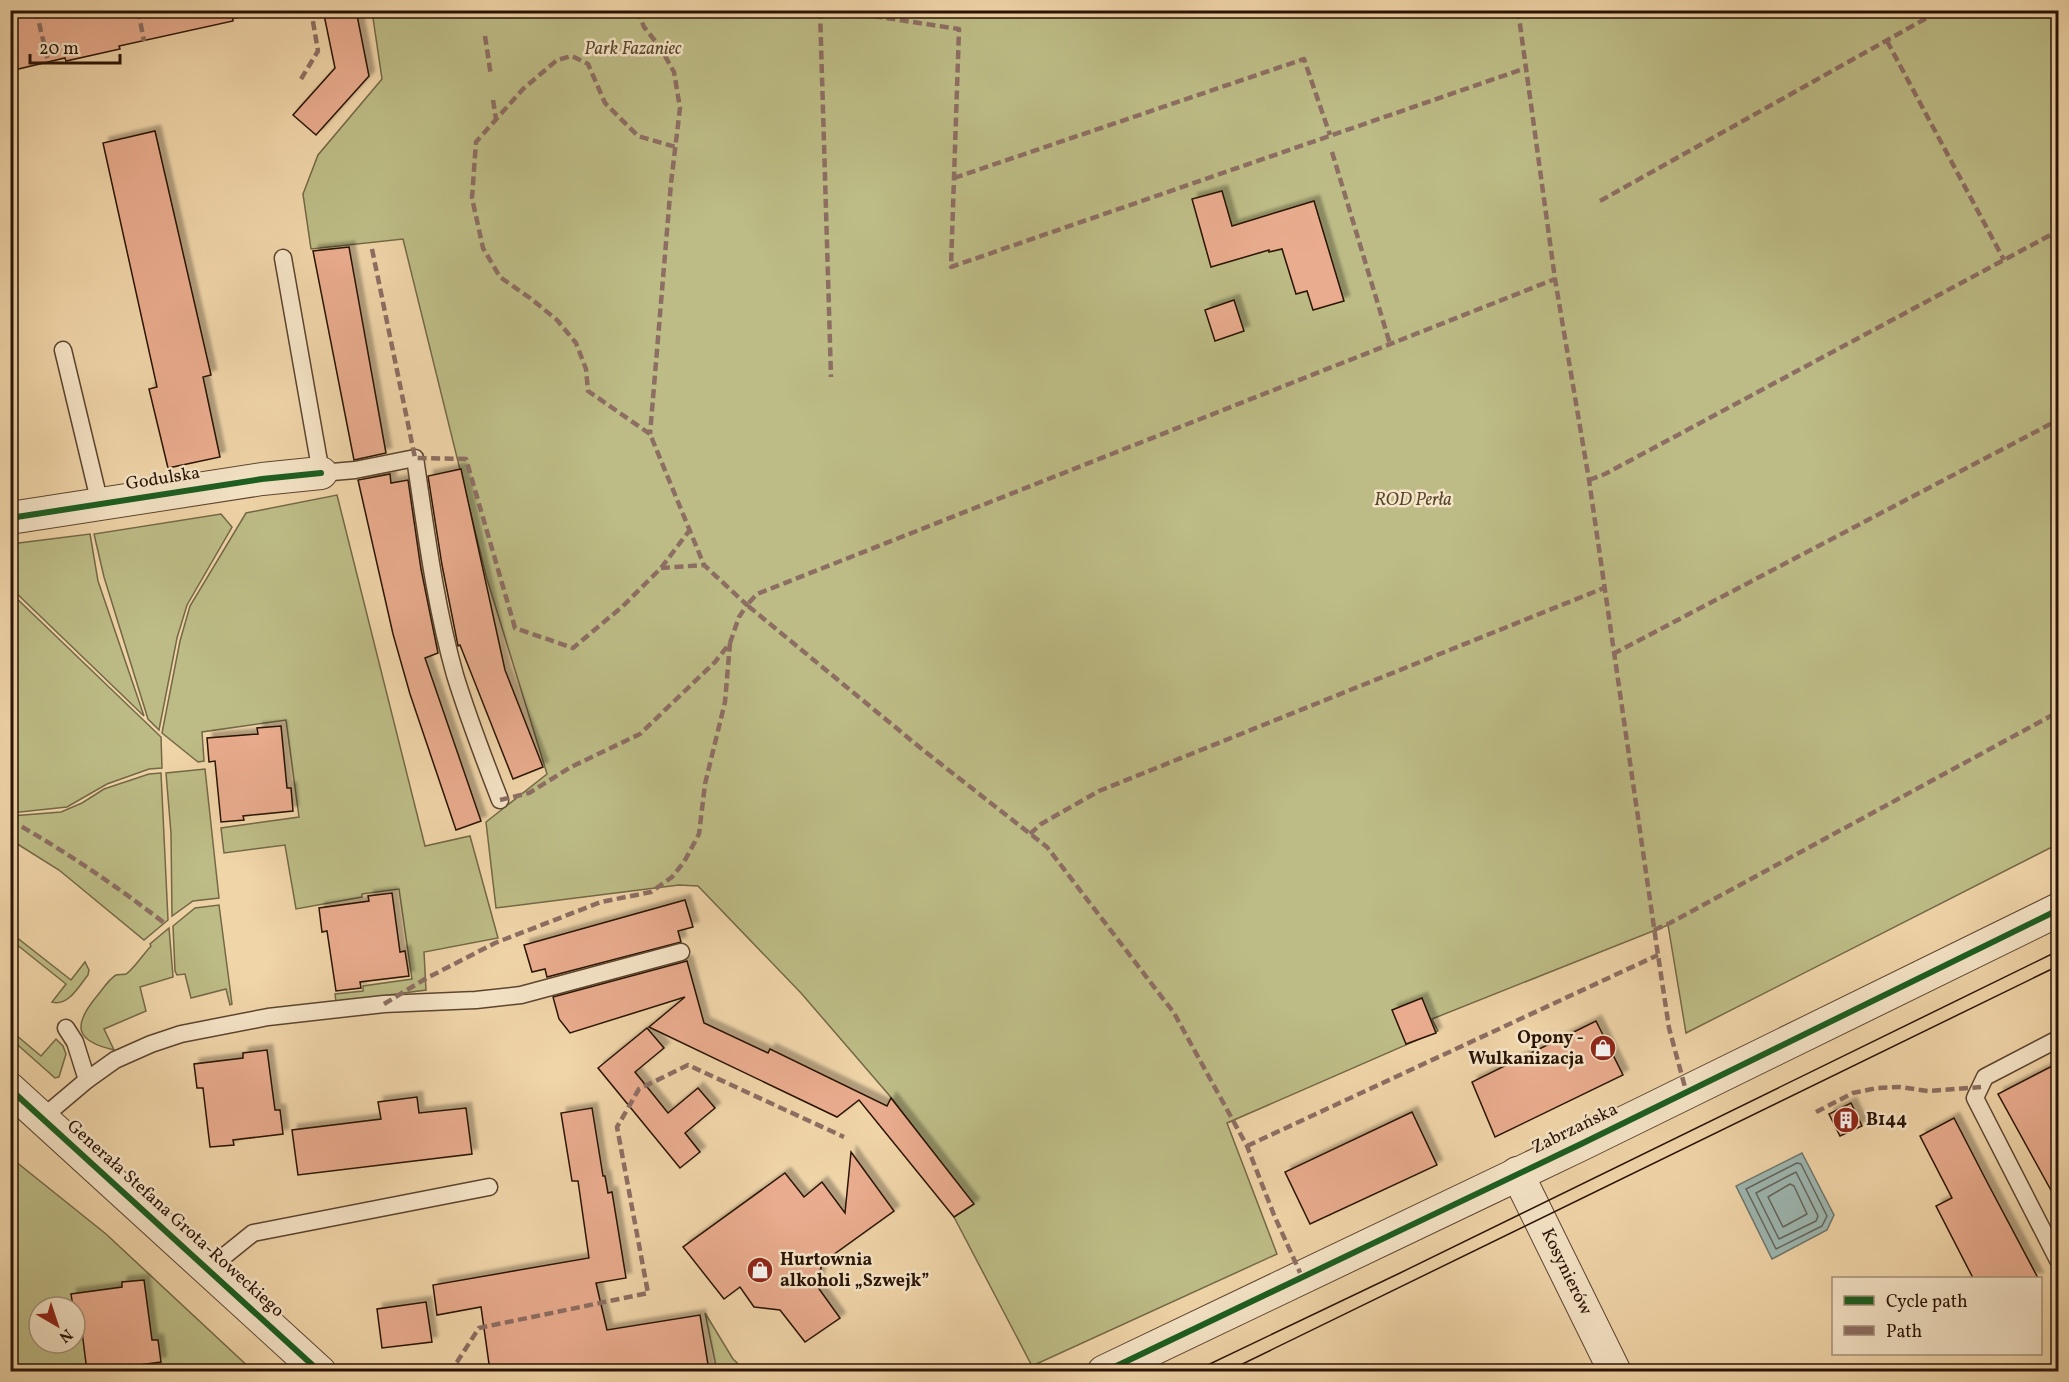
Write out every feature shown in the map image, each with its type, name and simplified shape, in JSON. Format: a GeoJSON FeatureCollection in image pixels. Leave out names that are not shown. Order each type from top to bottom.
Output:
{"type":"FeatureCollection","features":[{"type":"Feature","properties":{"kind":"street","name":"Godulska"},"geometry":{"type":"LineString","coordinates":[[10,518],[321,472]]}},
{"type":"Feature","properties":{"kind":"street","name":"Zabrzańska"},"geometry":{"type":"LineString","coordinates":[[1104,1371],[1581,1144],[2058,910]]}},
{"type":"Feature","properties":{"kind":"street","name":"Generała Stefana Grota-Roweckiego"},"geometry":{"type":"LineString","coordinates":[[10,1089],[320,1371]]}},
{"type":"Feature","properties":{"kind":"street","name":"Kosynierów"},"geometry":{"type":"LineString","coordinates":[[1517,1173],[1615,1371]]}},
{"type":"Feature","properties":{"kind":"lane"},"geometry":{"type":"LineString","coordinates":[[283,258],[321,472],[355,470],[414,458],[431,568],[455,674],[500,800]]}},
{"type":"Feature","properties":{"kind":"lane"},"geometry":{"type":"LineString","coordinates":[[63,350],[100,504]]}},
{"type":"Feature","properties":{"kind":"lane"},"geometry":{"type":"LineString","coordinates":[[42,1118],[87,1080],[129,1052],[181,1034],[268,1017],[384,1004],[476,1000],[521,995],[681,952]]}},
{"type":"Feature","properties":{"kind":"lane"},"geometry":{"type":"LineString","coordinates":[[66,1028],[75,1042],[87,1080]]}},
{"type":"Feature","properties":{"kind":"lane"},"geometry":{"type":"LineString","coordinates":[[2058,1039],[1985,1077],[1975,1098],[2058,1260]]}},
{"type":"Feature","properties":{"kind":"lane"},"geometry":{"type":"LineString","coordinates":[[207,1270],[253,1233],[489,1187]]}},
{"type":"Feature","properties":{"kind":"green space","name":"ROD Perła"},"geometry":{"type":"Polygon","coordinates":[[[372,11],[2058,11],[2058,844],[1686,1033],[1668,925],[1432,1019],[1438,1031],[1227,1123],[1277,1254],[1032,1366],[954,1217],[973,1204],[889,1095],[801,993],[698,886],[679,885],[496,908],[486,822],[547,774],[487,579],[403,239],[311,249],[303,194],[318,155],[382,79],[372,11]]]}},
{"type":"Feature","properties":{"kind":"green space"},"geometry":{"type":"Polygon","coordinates":[[[337,495],[425,846],[470,836],[498,938],[424,952],[426,990],[336,1002],[335,994],[363,991],[363,986],[412,979],[399,889],[362,894],[362,897],[296,909],[285,845],[224,853],[221,828],[299,817],[286,720],[202,732],[204,761],[198,762],[162,733],[180,641],[190,606],[246,513],[337,495]]]}},
{"type":"Feature","properties":{"kind":"green space"},"geometry":{"type":"Polygon","coordinates":[[[221,514],[232,527],[187,605],[177,638],[159,730],[148,719],[104,577],[94,534],[221,514]]]}},
{"type":"Feature","properties":{"kind":"green space"},"geometry":{"type":"Polygon","coordinates":[[[90,534],[98,581],[144,716],[11,588],[11,544],[90,534]]]}},
{"type":"Feature","properties":{"kind":"green space"},"geometry":{"type":"Polygon","coordinates":[[[11,593],[161,737],[162,768],[149,769],[107,784],[67,807],[11,813],[11,593]]]}},
{"type":"Feature","properties":{"kind":"green space"},"geometry":{"type":"Polygon","coordinates":[[[205,769],[219,898],[193,901],[172,916],[171,833],[166,773],[205,769]]]}},
{"type":"Feature","properties":{"kind":"green space"},"geometry":{"type":"Polygon","coordinates":[[[161,773],[168,920],[144,940],[59,870],[11,840],[11,816],[61,812],[82,803],[104,789],[149,774],[161,773]]]}},
{"type":"Feature","properties":{"kind":"green space"},"geometry":{"type":"Polygon","coordinates":[[[219,905],[232,1004],[230,1005],[226,989],[191,998],[185,974],[177,975],[175,971],[173,926],[195,908],[219,905]]]}},
{"type":"Feature","properties":{"kind":"green space"},"geometry":{"type":"Polygon","coordinates":[[[169,928],[173,977],[140,987],[146,1011],[104,1029],[114,1050],[91,1042],[85,1037],[81,1024],[89,1007],[111,979],[116,975],[129,972],[151,946],[150,944],[169,928]]]}},
{"type":"Feature","properties":{"kind":"green space"},"geometry":{"type":"Polygon","coordinates":[[[11,933],[71,980],[85,962],[89,970],[88,975],[68,999],[58,1003],[52,1002],[66,984],[11,940],[11,933]]]}},
{"type":"Feature","properties":{"kind":"green space"},"geometry":{"type":"Polygon","coordinates":[[[10,1030],[41,1056],[56,1039],[63,1046],[66,1054],[59,1077],[55,1078],[11,1039],[10,1030]]]}},
{"type":"Feature","properties":{"kind":"green space"},"geometry":{"type":"Polygon","coordinates":[[[10,1157],[106,1234],[253,1371],[11,1371],[10,1157]]]}},
{"type":"Feature","properties":{"kind":"green space"},"geometry":{"type":"Polygon","coordinates":[[[705,1313],[733,1359],[746,1371],[717,1371],[705,1313]]]}},
{"type":"Feature","properties":{"kind":"water"},"geometry":{"type":"Polygon","coordinates":[[[1802,1153],[1834,1215],[1827,1230],[1772,1259],[1736,1186],[1802,1153]]]}},
{"type":"Feature","properties":{"kind":"building"},"geometry":{"type":"Polygon","coordinates":[[[10,10],[232,10],[233,21],[119,46],[120,49],[66,61],[65,58],[10,71],[10,10]]]}},
{"type":"Feature","properties":{"kind":"building"},"geometry":{"type":"Polygon","coordinates":[[[323,10],[356,10],[369,76],[316,135],[293,115],[335,68],[323,10]]]}},
{"type":"Feature","properties":{"kind":"building"},"geometry":{"type":"Polygon","coordinates":[[[155,131],[211,375],[203,377],[220,457],[168,468],[149,389],[157,387],[103,143],[155,131]]]}},
{"type":"Feature","properties":{"kind":"building"},"geometry":{"type":"Polygon","coordinates":[[[1222,191],[1232,226],[1314,201],[1344,301],[1313,310],[1307,291],[1296,294],[1282,249],[1269,252],[1269,250],[1211,267],[1192,199],[1222,191]]]}},
{"type":"Feature","properties":{"kind":"building"},"geometry":{"type":"Polygon","coordinates":[[[349,247],[386,453],[354,460],[313,251],[349,247]]]}},
{"type":"Feature","properties":{"kind":"building"},"geometry":{"type":"Polygon","coordinates":[[[1234,300],[1244,331],[1215,341],[1205,310],[1234,300]]]}},
{"type":"Feature","properties":{"kind":"building"},"geometry":{"type":"Polygon","coordinates":[[[461,469],[505,670],[543,767],[513,779],[460,645],[458,646],[442,565],[428,476],[461,469]]]}},
{"type":"Feature","properties":{"kind":"building"},"geometry":{"type":"Polygon","coordinates":[[[390,474],[391,483],[408,480],[421,569],[438,653],[425,658],[481,821],[456,830],[410,694],[393,634],[358,480],[390,474]]]}},
{"type":"Feature","properties":{"kind":"building"},"geometry":{"type":"Polygon","coordinates":[[[281,726],[287,788],[291,788],[293,811],[243,816],[244,820],[221,822],[215,761],[209,762],[207,738],[258,734],[257,728],[281,726]]]}},
{"type":"Feature","properties":{"kind":"building"},"geometry":{"type":"Polygon","coordinates":[[[392,893],[400,952],[405,951],[409,976],[360,982],[361,988],[336,991],[327,931],[322,932],[319,908],[369,901],[368,896],[392,893]]]}},
{"type":"Feature","properties":{"kind":"building"},"geometry":{"type":"Polygon","coordinates":[[[685,900],[693,927],[678,931],[681,942],[547,977],[545,969],[532,972],[524,945],[685,900]]]}},
{"type":"Feature","properties":{"kind":"building"},"geometry":{"type":"Polygon","coordinates":[[[687,961],[704,1023],[768,1053],[770,1049],[887,1106],[891,1098],[974,1204],[954,1217],[859,1100],[837,1117],[649,1027],[685,997],[570,1033],[559,1019],[553,997],[687,961]]]}},
{"type":"Feature","properties":{"kind":"building"},"geometry":{"type":"Polygon","coordinates":[[[1422,998],[1436,1033],[1406,1044],[1392,1010],[1422,998]]]}},
{"type":"Feature","properties":{"kind":"building"},"geometry":{"type":"Polygon","coordinates":[[[1596,1021],[1623,1075],[1495,1137],[1472,1082],[1596,1021]]]}},
{"type":"Feature","properties":{"kind":"building"},"geometry":{"type":"Polygon","coordinates":[[[647,1028],[664,1048],[635,1072],[668,1113],[698,1088],[715,1108],[685,1133],[700,1152],[680,1168],[598,1068],[647,1028]]]}},
{"type":"Feature","properties":{"kind":"building"},"geometry":{"type":"Polygon","coordinates":[[[267,1050],[275,1110],[280,1110],[283,1134],[233,1140],[234,1145],[210,1147],[203,1088],[197,1088],[194,1064],[243,1058],[243,1053],[267,1050]]]}},
{"type":"Feature","properties":{"kind":"building"},"geometry":{"type":"Polygon","coordinates":[[[2058,1063],[2058,1203],[1998,1094],[2058,1063]]]}},
{"type":"Feature","properties":{"kind":"building"},"geometry":{"type":"Polygon","coordinates":[[[417,1097],[419,1113],[466,1108],[472,1154],[298,1175],[292,1130],[381,1119],[378,1102],[417,1097]]]}},
{"type":"Feature","properties":{"kind":"building","name":"B144"},"geometry":{"type":"Polygon","coordinates":[[[1851,1103],[1862,1126],[1840,1136],[1829,1114],[1851,1103]]]}},
{"type":"Feature","properties":{"kind":"building"},"geometry":{"type":"Polygon","coordinates":[[[592,1108],[603,1176],[605,1176],[608,1193],[612,1192],[626,1278],[596,1283],[607,1330],[700,1315],[709,1371],[490,1371],[481,1307],[437,1315],[433,1285],[589,1258],[578,1181],[572,1181],[561,1113],[592,1108]]]}},
{"type":"Feature","properties":{"kind":"building"},"geometry":{"type":"Polygon","coordinates":[[[1412,1112],[1437,1165],[1310,1224],[1285,1172],[1412,1112]]]}},
{"type":"Feature","properties":{"kind":"building"},"geometry":{"type":"Polygon","coordinates":[[[1954,1118],[2037,1277],[1972,1277],[1936,1206],[1952,1198],[1920,1136],[1954,1118]]]}},
{"type":"Feature","properties":{"kind":"building","name":"Hurtownia alkoholi „Szwejk”"},"geometry":{"type":"Polygon","coordinates":[[[851,1152],[894,1211],[822,1263],[817,1286],[840,1318],[805,1342],[780,1310],[754,1307],[740,1287],[724,1299],[683,1247],[785,1173],[804,1197],[822,1182],[845,1213],[851,1152]]]}},
{"type":"Feature","properties":{"kind":"building"},"geometry":{"type":"Polygon","coordinates":[[[144,1280],[152,1340],[158,1340],[161,1362],[110,1369],[110,1371],[87,1371],[85,1355],[87,1355],[87,1295],[71,1294],[122,1287],[122,1282],[144,1280]]]}},
{"type":"Feature","properties":{"kind":"building"},"geometry":{"type":"Polygon","coordinates":[[[426,1302],[432,1342],[382,1348],[377,1309],[426,1302]]]}},
{"type":"Feature","properties":{"kind":"tram line"},"geometry":{"type":"LineString","coordinates":[[1193,1372],[2058,951]]}},
{"type":"Feature","properties":{"kind":"tram line"},"geometry":{"type":"LineString","coordinates":[[1226,1372],[2058,966]]}},
{"type":"Feature","properties":{"kind":"marked path"},"geometry":{"type":"LineString","coordinates":[[36,10],[48,61]]}},
{"type":"Feature","properties":{"kind":"marked path"},"geometry":{"type":"LineString","coordinates":[[138,10],[144,41]]}},
{"type":"Feature","properties":{"kind":"marked path"},"geometry":{"type":"LineString","coordinates":[[234,10],[237,22]]}},
{"type":"Feature","properties":{"kind":"marked path"},"geometry":{"type":"LineString","coordinates":[[301,79],[318,51],[311,10]]}},
{"type":"Feature","properties":{"kind":"marked path"},"geometry":{"type":"LineString","coordinates":[[637,10],[644,27],[660,47],[674,72],[680,108],[671,183],[650,434]]}},
{"type":"Feature","properties":{"kind":"marked path"},"geometry":{"type":"LineString","coordinates":[[820,10],[831,377]]}},
{"type":"Feature","properties":{"kind":"marked path"},"geometry":{"type":"LineString","coordinates":[[833,10],[959,29],[951,267],[1526,68]]}},
{"type":"Feature","properties":{"kind":"marked path"},"geometry":{"type":"LineString","coordinates":[[1518,10],[1555,279],[1589,480],[1669,1028],[1686,1091]]}},
{"type":"Feature","properties":{"kind":"marked path"},"geometry":{"type":"LineString","coordinates":[[1600,201],[1941,10]]}},
{"type":"Feature","properties":{"kind":"marked path"},"geometry":{"type":"LineString","coordinates":[[485,36],[491,76]]}},
{"type":"Feature","properties":{"kind":"marked path"},"geometry":{"type":"LineString","coordinates":[[1887,41],[2004,260]]}},
{"type":"Feature","properties":{"kind":"marked path"},"geometry":{"type":"LineString","coordinates":[[500,800],[529,793],[571,767],[640,734],[715,662],[730,643],[739,617],[747,605],[704,565],[650,434],[588,391],[586,369],[576,343],[557,320],[500,277],[483,248],[472,198],[476,142],[523,89],[557,60],[572,56],[588,64],[605,103],[638,136],[676,147]]}},
{"type":"Feature","properties":{"kind":"marked path"},"geometry":{"type":"LineString","coordinates":[[954,178],[1304,59],[1330,135]]}},
{"type":"Feature","properties":{"kind":"marked path"},"geometry":{"type":"LineString","coordinates":[[493,100],[496,119]]}},
{"type":"Feature","properties":{"kind":"marked path"},"geometry":{"type":"LineString","coordinates":[[1332,152],[1390,344]]}},
{"type":"Feature","properties":{"kind":"marked path"},"geometry":{"type":"LineString","coordinates":[[1589,480],[1605,474],[2058,231]]}},
{"type":"Feature","properties":{"kind":"marked path"},"geometry":{"type":"LineString","coordinates":[[372,249],[415,458],[466,459],[515,628],[573,648],[623,606],[661,568],[689,531]]}},
{"type":"Feature","properties":{"kind":"marked path"},"geometry":{"type":"LineString","coordinates":[[1302,1277],[1274,1215],[1247,1146],[1174,1013],[1047,847],[923,750],[747,605],[757,594],[1555,279]]}},
{"type":"Feature","properties":{"kind":"marked path"},"geometry":{"type":"LineString","coordinates":[[1613,654],[2058,420]]}},
{"type":"Feature","properties":{"kind":"marked path"},"geometry":{"type":"LineString","coordinates":[[661,568],[704,565]]}},
{"type":"Feature","properties":{"kind":"marked path"},"geometry":{"type":"LineString","coordinates":[[1030,834],[1041,824],[1099,791],[1604,588]]}},
{"type":"Feature","properties":{"kind":"marked path"},"geometry":{"type":"LineString","coordinates":[[384,1004],[425,979],[495,943],[601,902],[651,892],[672,877],[684,862],[699,834],[705,784],[725,702],[730,643]]}},
{"type":"Feature","properties":{"kind":"marked path"},"geometry":{"type":"LineString","coordinates":[[1654,930],[2058,712]]}},
{"type":"Feature","properties":{"kind":"marked path"},"geometry":{"type":"LineString","coordinates":[[10,820],[51,844],[129,896],[167,925]]}},
{"type":"Feature","properties":{"kind":"marked path"},"geometry":{"type":"LineString","coordinates":[[1247,1146],[1658,955]]}},
{"type":"Feature","properties":{"kind":"marked path"},"geometry":{"type":"LineString","coordinates":[[447,1372],[457,1362],[479,1328],[648,1293],[617,1127],[639,1089],[688,1065],[844,1137]]}},
{"type":"Feature","properties":{"kind":"marked path"},"geometry":{"type":"LineString","coordinates":[[1816,1112],[1853,1093],[1877,1088],[1900,1087],[1928,1091],[1981,1087]]}},
{"type":"Feature","properties":{"kind":"cycle path"},"geometry":{"type":"LineString","coordinates":[[10,518],[262,479],[321,473]]}},
{"type":"Feature","properties":{"kind":"cycle path"},"geometry":{"type":"LineString","coordinates":[[1104,1372],[1581,1144],[2058,910]]}},
{"type":"Feature","properties":{"kind":"cycle path"},"geometry":{"type":"LineString","coordinates":[[10,1089],[320,1372]]}},
{"type":"Feature","properties":{"kind":"place","name":"Opony - Wulkanizacja"},"geometry":{"type":"Point","coordinates":[1603,1048]}},
{"type":"Feature","properties":{"kind":"place","name":"B144"},"geometry":{"type":"Point","coordinates":[1846,1120]}},
{"type":"Feature","properties":{"kind":"place","name":"Hurtownia alkoholi „Szwejk”"},"geometry":{"type":"Point","coordinates":[760,1270]}},
{"type":"Feature","properties":{"kind":"park label","name":"Park Fazaniec"},"geometry":{"type":"Point","coordinates":[633,49]}}]}
